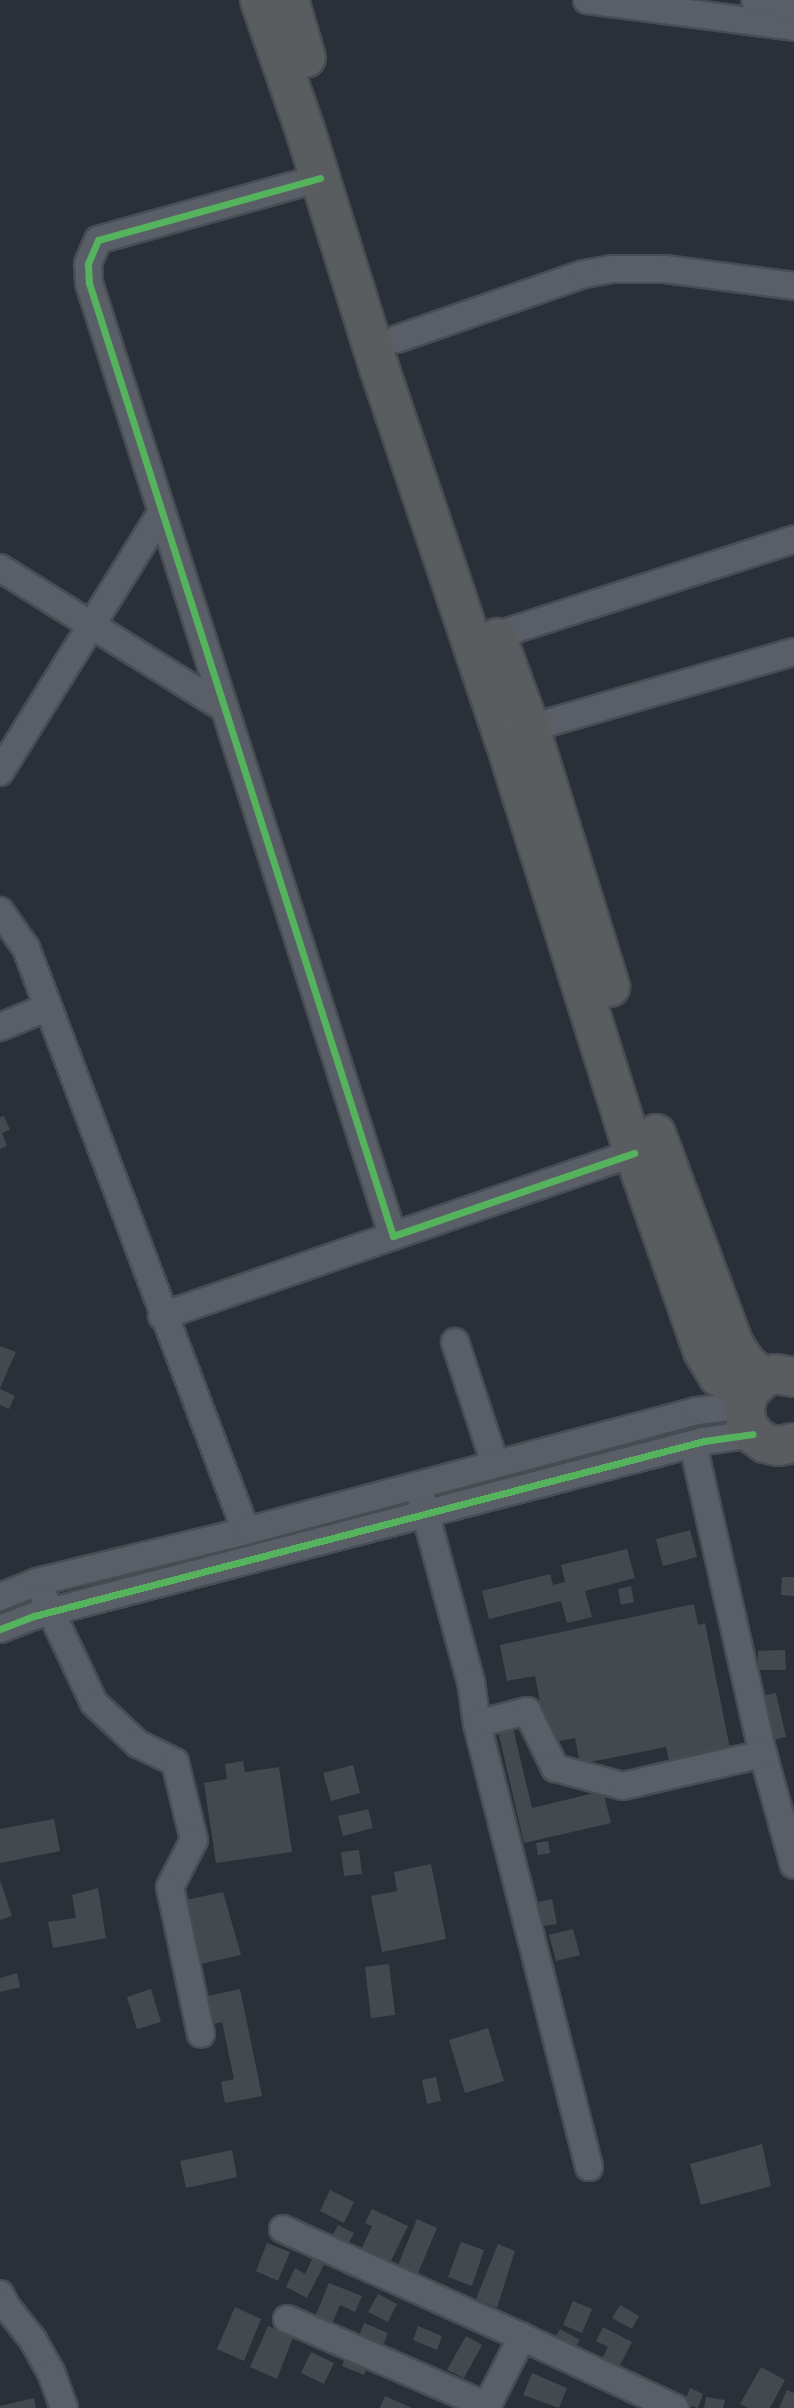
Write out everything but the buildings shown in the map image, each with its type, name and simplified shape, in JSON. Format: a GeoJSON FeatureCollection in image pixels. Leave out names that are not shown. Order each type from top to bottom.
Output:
{"type":"FeatureCollection","features":[{"type":"Feature","properties":{"kind":"highway"},"geometry":{"type":"LineString","coordinates":[[261,0],[380,370],[484,639],[530,727],[660,1147],[734,1345],[747,1364],[761,1397],[765,1443],[778,1446],[794,1443]]}},
{"type":"Feature","properties":{"kind":"highway"},"geometry":{"type":"LineString","coordinates":[[289,0],[397,339],[634,1153],[706,1359],[718,1376],[761,1397]]}},
{"type":"Feature","properties":{"kind":"street"},"geometry":{"type":"LineString","coordinates":[[587,0],[794,27]]}},
{"type":"Feature","properties":{"kind":"street"},"geometry":{"type":"LineString","coordinates":[[755,0],[794,6]]}},
{"type":"Feature","properties":{"kind":"street"},"geometry":{"type":"LineString","coordinates":[[320,178],[98,240],[88,264],[89,283],[393,1236]]}},
{"type":"Feature","properties":{"kind":"street"},"geometry":{"type":"LineString","coordinates":[[397,339],[584,274],[611,269],[665,269],[794,286]]}},
{"type":"Feature","properties":{"kind":"street"},"geometry":{"type":"LineString","coordinates":[[0,772],[161,513]]}},
{"type":"Feature","properties":{"kind":"street"},"geometry":{"type":"LineString","coordinates":[[484,639],[794,538]]}},
{"type":"Feature","properties":{"kind":"street"},"geometry":{"type":"LineString","coordinates":[[0,568],[224,708]]}},
{"type":"Feature","properties":{"kind":"street"},"geometry":{"type":"LineString","coordinates":[[530,727],[794,652]]}},
{"type":"Feature","properties":{"kind":"street"},"geometry":{"type":"LineString","coordinates":[[0,911],[26,948],[162,1316],[246,1531]]}},
{"type":"Feature","properties":{"kind":"street"},"geometry":{"type":"LineString","coordinates":[[0,1027],[48,1007]]}},
{"type":"Feature","properties":{"kind":"street"},"geometry":{"type":"LineString","coordinates":[[162,1316],[634,1153]]}},
{"type":"Feature","properties":{"kind":"street"},"geometry":{"type":"LineString","coordinates":[[455,1342],[495,1464]]}},
{"type":"Feature","properties":{"kind":"street"},"geometry":{"type":"LineString","coordinates":[[0,1629],[51,1612],[693,1444],[761,1397]]}},
{"type":"Feature","properties":{"kind":"street"},"geometry":{"type":"LineString","coordinates":[[0,1597],[37,1582],[246,1531],[697,1411],[761,1397]]}},
{"type":"Feature","properties":{"kind":"street"},"geometry":{"type":"LineString","coordinates":[[693,1444],[764,1754],[794,1865]]}},
{"type":"Feature","properties":{"kind":"street"},"geometry":{"type":"LineString","coordinates":[[418,1485],[471,1682],[477,1724],[589,2167]]}},
{"type":"Feature","properties":{"kind":"street"},"geometry":{"type":"LineString","coordinates":[[37,1582],[94,1703],[138,1744],[175,1762],[194,1840],[170,1887],[201,2034]]}},
{"type":"Feature","properties":{"kind":"street"},"geometry":{"type":"LineString","coordinates":[[477,1724],[527,1711],[555,1768],[623,1786],[764,1754]]}},
{"type":"Feature","properties":{"kind":"street"},"geometry":{"type":"LineString","coordinates":[[283,2229],[522,2337],[649,2402],[675,2408]]}},
{"type":"Feature","properties":{"kind":"street"},"geometry":{"type":"LineString","coordinates":[[0,2294],[6,2306],[33,2340],[51,2372],[64,2408]]}},
{"type":"Feature","properties":{"kind":"street"},"geometry":{"type":"LineString","coordinates":[[287,2319],[486,2407],[522,2337]]}},
{"type":"Feature","properties":{"kind":"cycle path"},"geometry":{"type":"LineString","coordinates":[[320,178],[98,240],[88,264],[89,283],[393,1236],[634,1153]]}},
{"type":"Feature","properties":{"kind":"cycle path"},"geometry":{"type":"LineString","coordinates":[[0,1629],[34,1616],[704,1441],[753,1434]]}}]}
